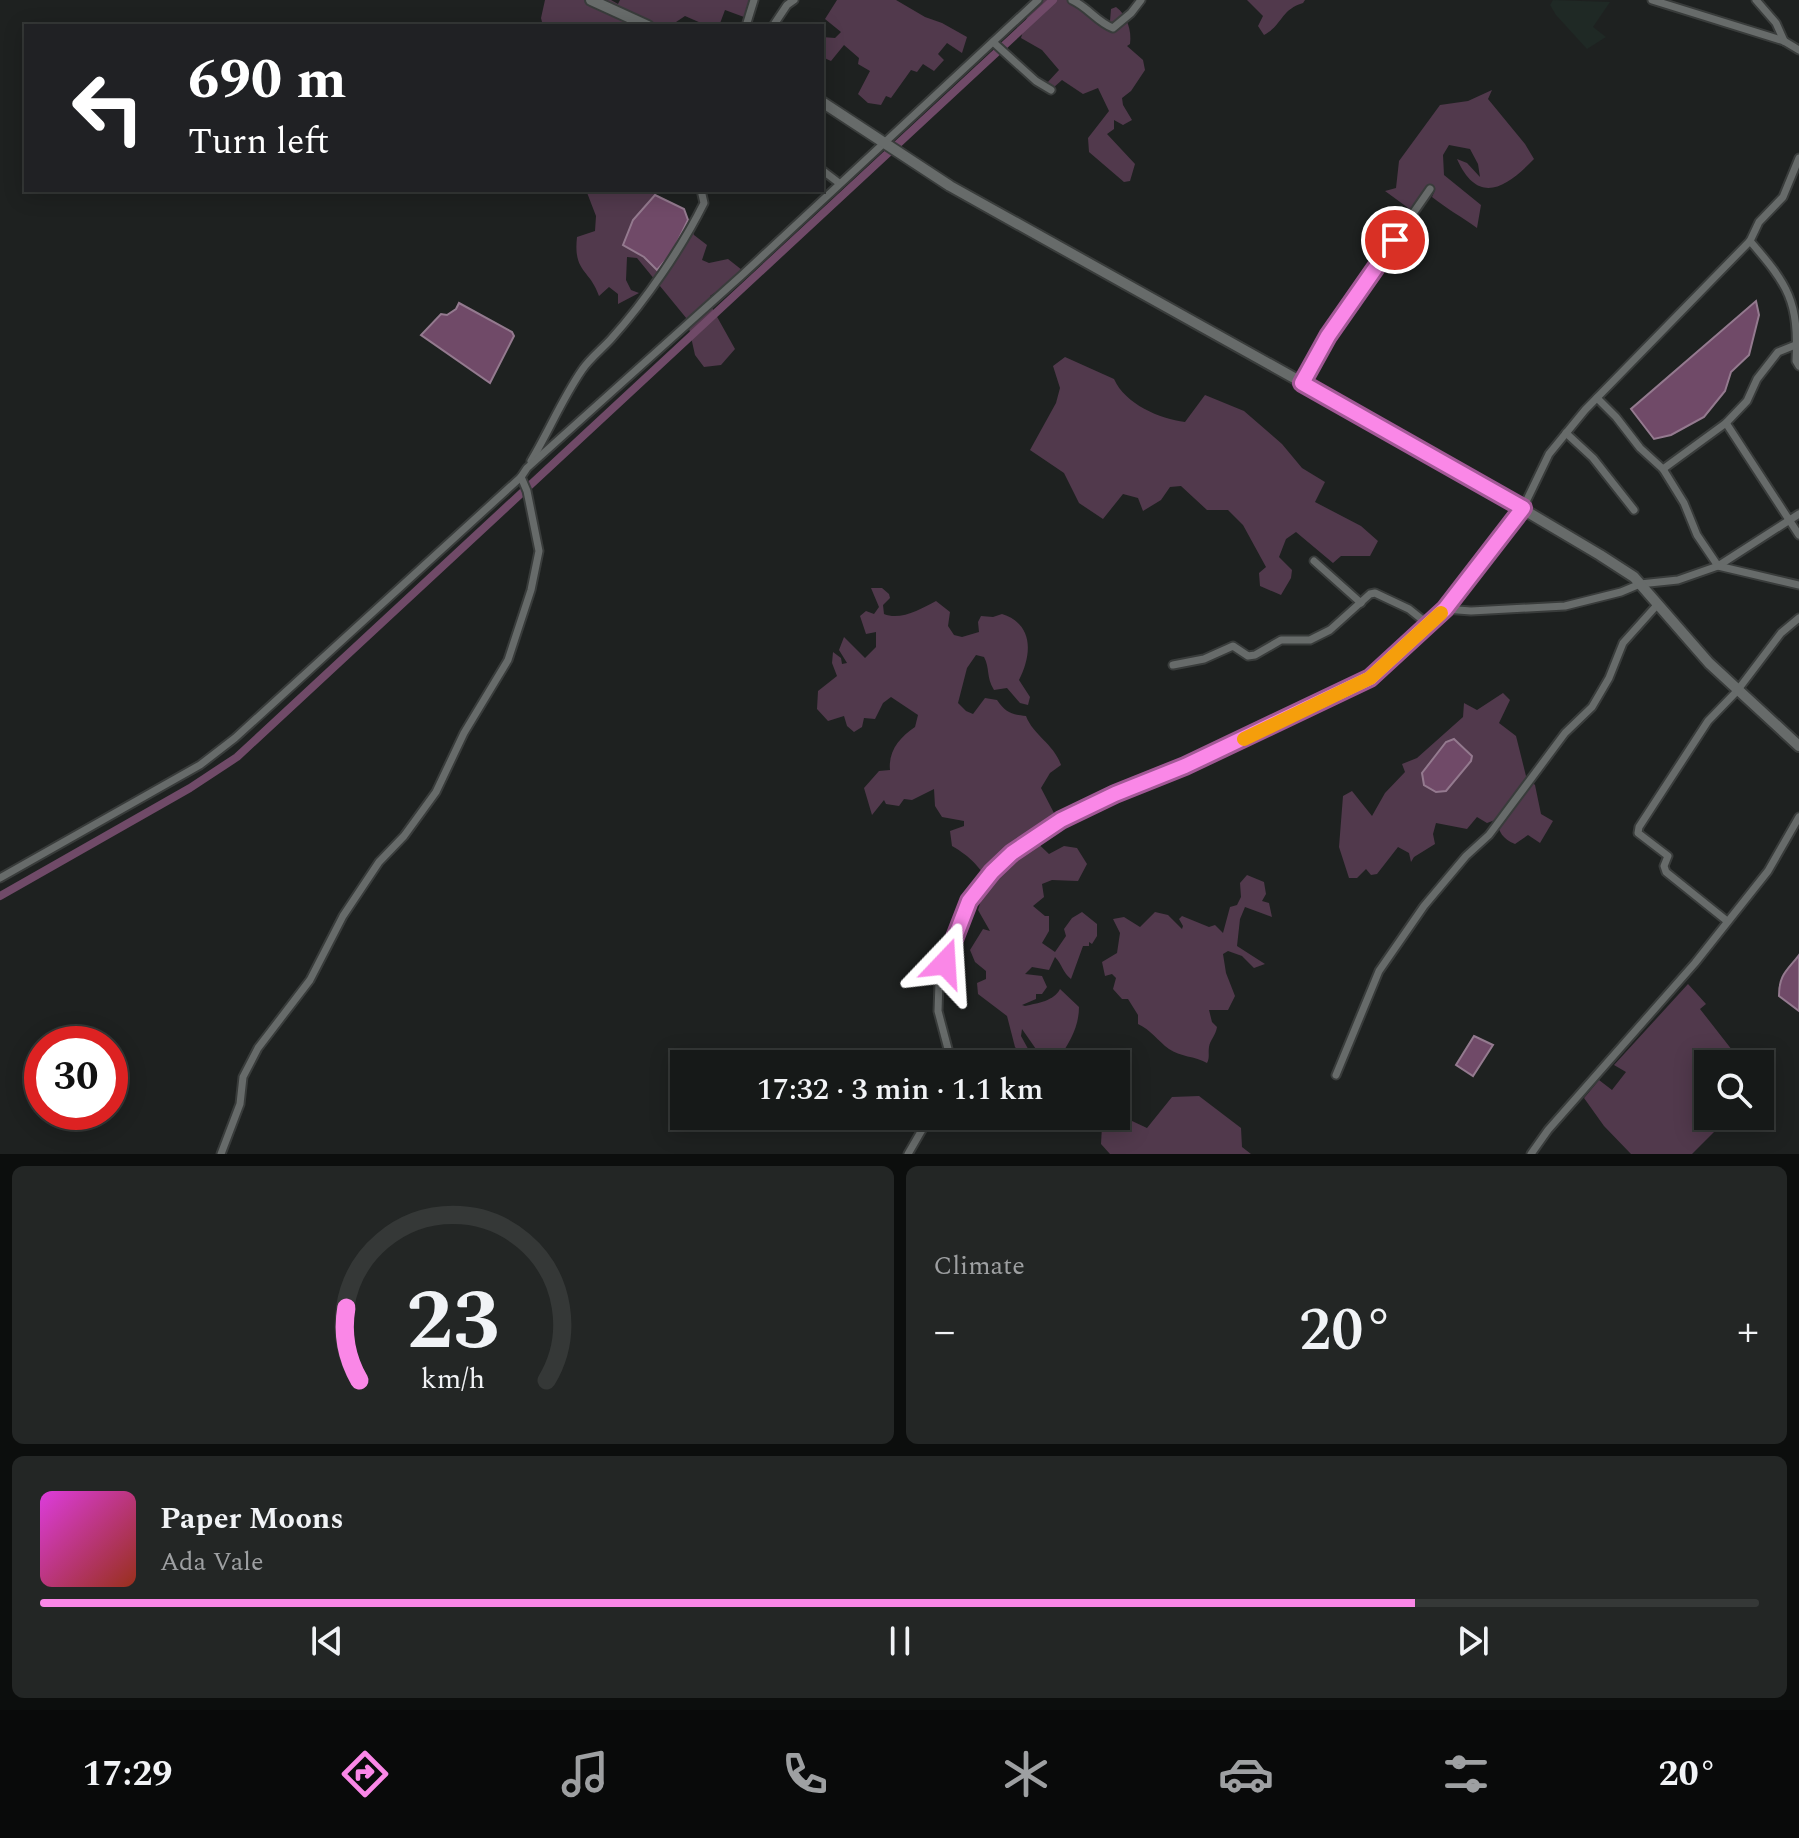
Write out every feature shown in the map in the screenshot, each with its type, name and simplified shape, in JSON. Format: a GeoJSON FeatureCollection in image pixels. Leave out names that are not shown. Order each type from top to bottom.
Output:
{"type":"FeatureCollection","features":[{"type":"Feature","properties":{"kind":"main road"},"geometry":{"type":"LineString","coordinates":[[591,0],[644,24]]}},
{"type":"Feature","properties":{"kind":"main road"},"geometry":{"type":"LineString","coordinates":[[824,103],[950,186],[1523,508],[1611,562],[1640,584],[1737,691],[1799,746]]}},
{"type":"Feature","properties":{"kind":"street"},"geometry":{"type":"LineString","coordinates":[[747,24],[754,0]]}},
{"type":"Feature","properties":{"kind":"street"},"geometry":{"type":"LineString","coordinates":[[774,24],[794,0]]}},
{"type":"Feature","properties":{"kind":"street"},"geometry":{"type":"LineString","coordinates":[[527,468],[741,276],[839,183],[999,47],[1038,0]]}},
{"type":"Feature","properties":{"kind":"street"},"geometry":{"type":"LineString","coordinates":[[1072,0],[1113,28],[1141,0]]}},
{"type":"Feature","properties":{"kind":"street"},"geometry":{"type":"LineString","coordinates":[[1652,0],[1784,41],[1799,50]]}},
{"type":"Feature","properties":{"kind":"street"},"geometry":{"type":"LineString","coordinates":[[1756,0],[1776,23],[1784,41]]}},
{"type":"Feature","properties":{"kind":"street"},"geometry":{"type":"LineString","coordinates":[[999,47],[1036,81],[1051,90]]}},
{"type":"Feature","properties":{"kind":"street"},"geometry":{"type":"LineString","coordinates":[[948,1050],[938,1011],[939,983],[969,901],[1002,862],[1061,820],[1185,766],[1370,678],[1445,609],[1523,508],[1549,454],[1566,433],[1632,359],[1750,241],[1759,222],[1783,197],[1799,158]]}},
{"type":"Feature","properties":{"kind":"street"},"geometry":{"type":"LineString","coordinates":[[824,172],[839,183]]}},
{"type":"Feature","properties":{"kind":"street"},"geometry":{"type":"LineString","coordinates":[[1302,383],[1328,336],[1430,189]]}},
{"type":"Feature","properties":{"kind":"street"},"geometry":{"type":"LineString","coordinates":[[0,878],[200,765],[223,748],[523,479],[556,411],[582,369],[610,339],[677,252],[704,203],[701,192]]}},
{"type":"Feature","properties":{"kind":"street"},"geometry":{"type":"LineString","coordinates":[[1750,241],[1779,275],[1791,295],[1796,313],[1796,361],[1799,366]]}},
{"type":"Feature","properties":{"kind":"street"},"geometry":{"type":"LineString","coordinates":[[1663,469],[1726,423],[1747,401],[1757,379],[1778,352],[1798,344]]}},
{"type":"Feature","properties":{"kind":"street"},"geometry":{"type":"LineString","coordinates":[[1597,398],[1640,448],[1663,469],[1684,503],[1697,535],[1718,566],[1799,585]]}},
{"type":"Feature","properties":{"kind":"street"},"geometry":{"type":"LineString","coordinates":[[1726,423],[1799,535]]}},
{"type":"Feature","properties":{"kind":"street"},"geometry":{"type":"LineString","coordinates":[[1566,433],[1593,458],[1634,510]]}},
{"type":"Feature","properties":{"kind":"street"},"geometry":{"type":"LineString","coordinates":[[221,1154],[240,1104],[243,1077],[258,1048],[310,980],[343,916],[379,862],[404,836],[436,792],[464,733],[508,660],[531,590],[539,551],[523,479]]}},
{"type":"Feature","properties":{"kind":"street"},"geometry":{"type":"LineString","coordinates":[[1445,609],[1471,611],[1565,606],[1640,584],[1678,580],[1718,566],[1799,514]]}},
{"type":"Feature","properties":{"kind":"street"},"geometry":{"type":"LineString","coordinates":[[1314,561],[1361,603]]}},
{"type":"Feature","properties":{"kind":"street"},"geometry":{"type":"LineString","coordinates":[[1173,665],[1204,659],[1233,646],[1248,656],[1281,640],[1310,640],[1330,630],[1370,594],[1375,593],[1409,609],[1429,625]]}},
{"type":"Feature","properties":{"kind":"street"},"geometry":{"type":"LineString","coordinates":[[1336,1075],[1379,971],[1415,919],[1466,856],[1489,835],[1565,733],[1592,707],[1609,678],[1623,643],[1657,605]]}},
{"type":"Feature","properties":{"kind":"street"},"geometry":{"type":"LineString","coordinates":[[1727,921],[1666,872],[1664,866],[1668,856],[1638,833],[1701,732],[1737,691],[1765,651],[1799,618]]}},
{"type":"Feature","properties":{"kind":"street"},"geometry":{"type":"LineString","coordinates":[[1531,1154],[1768,871],[1799,817]]}},
{"type":"Feature","properties":{"kind":"street"},"geometry":{"type":"LineString","coordinates":[[908,1154],[922,1130]]}},
{"type":"Feature","properties":{"kind":"shaded area"},"geometry":{"type":"Polygon","coordinates":[[[545,0],[611,0],[618,4],[620,0],[749,0],[744,17],[725,10],[720,24],[701,24],[685,16],[673,24],[542,24],[545,0]]]}},
{"type":"Feature","properties":{"kind":"shaded area"},"geometry":{"type":"Polygon","coordinates":[[[837,0],[896,0],[967,37],[962,53],[947,43],[938,54],[944,60],[934,71],[923,64],[917,72],[911,70],[891,98],[886,96],[881,105],[868,103],[858,94],[870,71],[858,64],[859,58],[844,45],[831,61],[824,58],[824,37],[835,38],[841,32],[825,19],[837,0]]]}},
{"type":"Feature","properties":{"kind":"shaded area"},"geometry":{"type":"Polygon","coordinates":[[[1039,0],[1070,0],[1099,26],[1110,21],[1111,9],[1116,7],[1126,19],[1130,34],[1130,44],[1127,46],[1143,60],[1145,70],[1131,91],[1122,98],[1132,120],[1123,125],[1114,120],[1114,129],[1107,134],[1135,164],[1130,181],[1124,182],[1089,152],[1088,138],[1109,111],[1098,88],[1083,94],[1062,80],[1053,88],[1047,83],[1059,70],[1042,50],[1021,38],[1027,17],[1039,0]]]}},
{"type":"Feature","properties":{"kind":"shaded area"},"geometry":{"type":"Polygon","coordinates":[[[1247,0],[1305,0],[1264,35],[1258,26],[1263,16],[1247,0]]]}},
{"type":"Feature","properties":{"kind":"shaded area"},"geometry":{"type":"Polygon","coordinates":[[[1553,0],[1610,2],[1593,27],[1606,37],[1587,49],[1556,15],[1550,5],[1553,0]]]}},
{"type":"Feature","properties":{"kind":"shaded area"},"geometry":{"type":"Polygon","coordinates":[[[1492,90],[1488,99],[1534,159],[1503,184],[1493,188],[1483,187],[1465,174],[1457,159],[1467,163],[1480,177],[1478,164],[1470,149],[1449,145],[1443,155],[1444,175],[1481,205],[1477,228],[1432,197],[1435,190],[1430,187],[1411,210],[1385,191],[1396,188],[1399,161],[1440,105],[1468,101],[1492,90]]]}},
{"type":"Feature","properties":{"kind":"shaded area"},"geometry":{"type":"Polygon","coordinates":[[[587,192],[655,192],[633,220],[623,245],[644,257],[672,253],[688,220],[694,235],[707,245],[702,260],[709,263],[728,259],[742,270],[710,296],[711,306],[735,349],[721,365],[704,367],[695,355],[687,319],[637,258],[627,257],[626,280],[631,290],[639,293],[618,304],[618,294],[609,287],[599,296],[577,258],[576,249],[577,237],[595,231],[596,216],[587,192]]]}},
{"type":"Feature","properties":{"kind":"shaded area"},"geometry":{"type":"Polygon","coordinates":[[[655,195],[684,209],[688,220],[672,253],[657,270],[644,257],[623,245],[633,220],[655,195]]]}},
{"type":"Feature","properties":{"kind":"shaded area"},"geometry":{"type":"Polygon","coordinates":[[[1756,301],[1759,315],[1749,355],[1731,372],[1725,391],[1704,417],[1671,435],[1654,439],[1631,409],[1756,301]]]}},
{"type":"Feature","properties":{"kind":"shaded area"},"geometry":{"type":"Polygon","coordinates":[[[459,303],[512,332],[514,336],[490,383],[421,335],[441,314],[447,315],[459,303]]]}},
{"type":"Feature","properties":{"kind":"shaded area"},"geometry":{"type":"Polygon","coordinates":[[[1065,357],[1114,379],[1135,403],[1165,418],[1185,422],[1205,395],[1244,411],[1282,444],[1302,468],[1325,482],[1315,502],[1361,526],[1378,541],[1370,556],[1341,556],[1333,563],[1296,532],[1286,539],[1279,557],[1292,570],[1281,595],[1260,586],[1259,573],[1266,567],[1243,525],[1228,510],[1207,510],[1181,486],[1170,487],[1161,500],[1143,511],[1138,498],[1123,494],[1103,519],[1079,503],[1064,473],[1030,450],[1056,403],[1060,388],[1053,366],[1065,357]]]}},
{"type":"Feature","properties":{"kind":"shaded area"},"geometry":{"type":"Polygon","coordinates":[[[871,588],[882,588],[889,594],[890,598],[883,605],[884,614],[890,616],[910,613],[936,601],[950,612],[948,626],[954,635],[962,637],[979,632],[981,616],[1002,614],[1020,625],[1025,633],[1028,651],[1019,680],[1030,697],[1028,705],[1020,703],[1007,688],[994,690],[984,657],[976,655],[967,668],[958,703],[973,714],[985,698],[997,700],[1009,712],[1026,716],[1033,729],[1054,751],[1061,765],[1050,773],[1041,788],[1054,813],[1028,834],[1049,854],[1064,846],[1077,848],[1087,864],[1078,881],[1052,880],[1042,884],[1044,897],[1033,906],[1049,916],[1049,931],[1042,943],[1055,952],[1066,936],[1064,929],[1072,918],[1082,912],[1097,924],[1097,936],[1092,944],[1089,942],[1089,946],[1083,946],[1071,979],[1055,957],[1049,970],[1032,967],[1025,974],[1042,976],[1047,987],[1042,994],[1036,994],[1036,999],[1022,1005],[1045,1001],[1060,989],[1079,1007],[1073,1035],[1064,1050],[1037,1050],[1022,1029],[1021,1036],[1029,1050],[1017,1050],[1007,1016],[978,994],[977,983],[986,979],[986,971],[975,962],[970,950],[983,929],[990,931],[978,910],[982,897],[991,886],[974,863],[952,846],[950,831],[964,826],[964,821],[942,817],[935,806],[934,789],[912,800],[904,799],[899,806],[886,804],[884,800],[872,815],[864,788],[879,771],[890,770],[893,751],[904,735],[915,727],[918,715],[891,697],[883,703],[875,719],[864,718],[862,727],[854,732],[847,726],[844,716],[828,721],[817,709],[818,691],[837,676],[832,663],[833,652],[841,658],[842,664],[847,663],[839,650],[844,637],[865,658],[876,647],[876,632],[866,634],[860,616],[866,611],[874,614],[879,607],[871,588]]]}},
{"type":"Feature","properties":{"kind":"shaded area"},"geometry":{"type":"Polygon","coordinates":[[[1503,693],[1510,700],[1499,723],[1516,736],[1526,776],[1535,785],[1541,814],[1553,821],[1540,843],[1528,835],[1515,844],[1507,840],[1495,820],[1487,823],[1477,817],[1467,829],[1436,823],[1433,834],[1435,844],[1411,862],[1409,853],[1398,847],[1377,874],[1371,875],[1366,869],[1357,878],[1349,878],[1339,847],[1343,796],[1352,791],[1372,816],[1385,793],[1405,772],[1402,764],[1417,758],[1463,717],[1464,703],[1477,710],[1503,693]]]}},
{"type":"Feature","properties":{"kind":"shaded area"},"geometry":{"type":"Polygon","coordinates":[[[1454,739],[1472,756],[1471,761],[1446,791],[1436,792],[1424,785],[1422,773],[1446,742],[1454,739]]]}},
{"type":"Feature","properties":{"kind":"shaded area"},"geometry":{"type":"Polygon","coordinates":[[[1247,875],[1264,882],[1266,894],[1262,901],[1269,903],[1272,917],[1245,907],[1240,919],[1237,946],[1265,964],[1254,968],[1242,956],[1228,951],[1223,954],[1235,996],[1228,1010],[1209,1010],[1217,1027],[1207,1063],[1173,1052],[1138,1024],[1138,1015],[1128,999],[1122,999],[1113,989],[1116,978],[1112,974],[1105,976],[1102,962],[1117,953],[1120,933],[1113,919],[1124,917],[1140,927],[1155,912],[1168,915],[1182,929],[1179,919],[1182,916],[1209,927],[1215,925],[1223,933],[1230,907],[1237,905],[1241,897],[1240,883],[1247,875]]]}},
{"type":"Feature","properties":{"kind":"shaded area"},"geometry":{"type":"Polygon","coordinates":[[[1799,955],[1799,1011],[1779,996],[1779,989],[1787,969],[1799,955]]]}},
{"type":"Feature","properties":{"kind":"shaded area"},"geometry":{"type":"Polygon","coordinates":[[[1688,984],[1706,1004],[1700,1009],[1732,1050],[1694,1050],[1694,1130],[1716,1130],[1692,1154],[1631,1154],[1604,1126],[1584,1098],[1599,1080],[1612,1090],[1626,1072],[1614,1065],[1688,984]]]}},
{"type":"Feature","properties":{"kind":"shaded area"},"geometry":{"type":"Polygon","coordinates":[[[1474,1036],[1493,1045],[1473,1076],[1456,1065],[1474,1036]]]}},
{"type":"Feature","properties":{"kind":"shaded area"},"geometry":{"type":"Polygon","coordinates":[[[1199,1096],[1241,1128],[1242,1147],[1251,1154],[1110,1154],[1101,1144],[1102,1130],[1130,1130],[1130,1120],[1147,1128],[1172,1097],[1199,1096]]]}},
{"type":"Feature","properties":{"kind":"waterway"},"geometry":{"type":"LineString","coordinates":[[0,896],[190,788],[237,757],[1053,0]]}},
{"type":"Feature","properties":{"kind":"slow traffic"},"geometry":{"type":"LineString","coordinates":[[1244,739],[1370,678],[1441,613]]}},
{"type":"Feature","properties":{"kind":"route"},"geometry":{"type":"LineString","coordinates":[[945,963],[975,891],[1012,853],[1061,820],[1185,766],[1370,678],[1445,609],[1523,508],[1302,383],[1328,336],[1395,240]]}}]}
